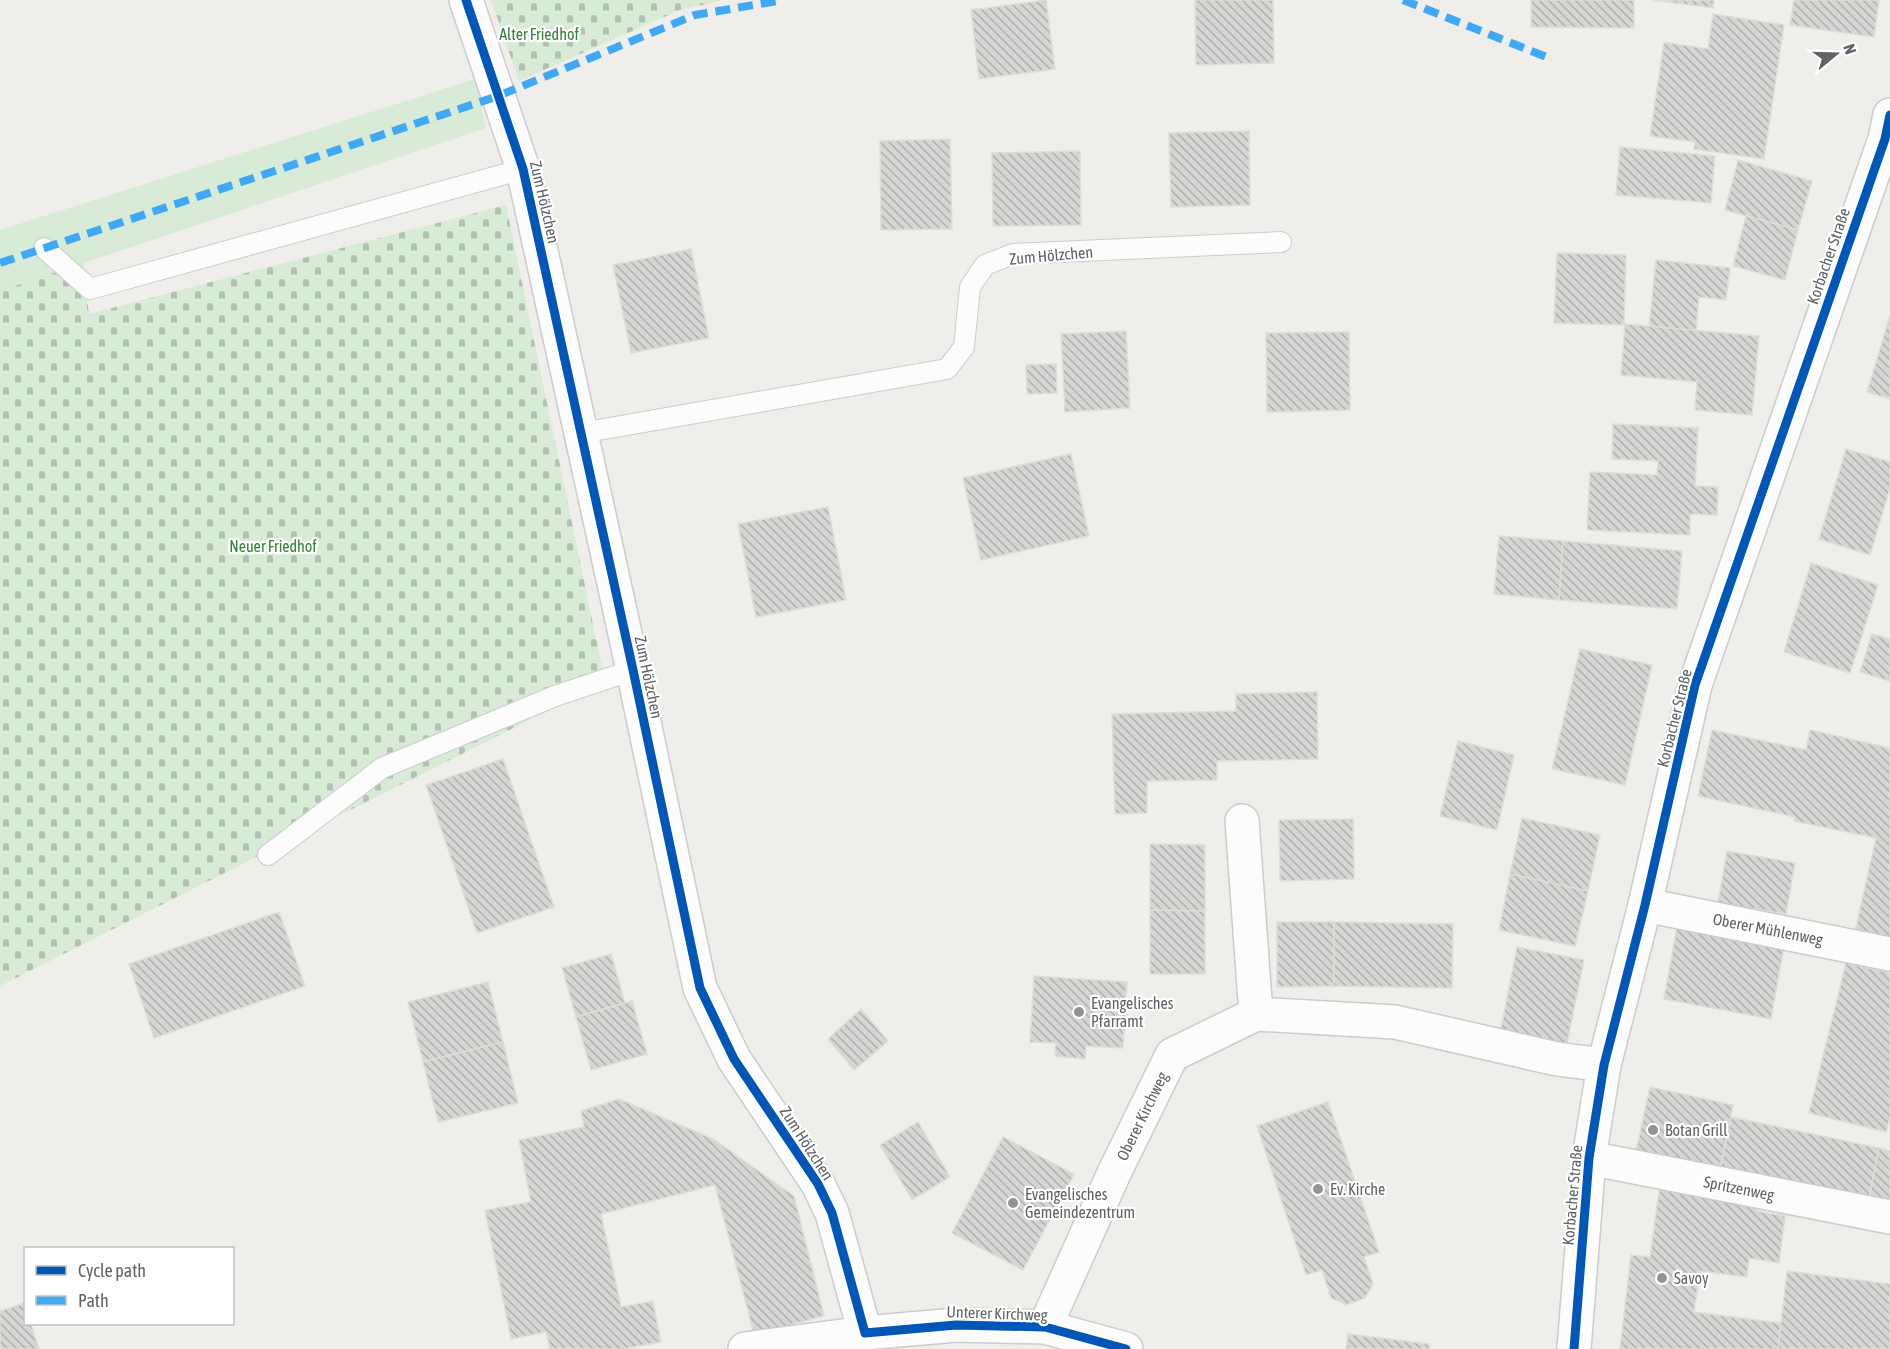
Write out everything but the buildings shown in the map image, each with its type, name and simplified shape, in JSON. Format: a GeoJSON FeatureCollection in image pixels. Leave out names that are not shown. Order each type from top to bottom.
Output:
{"type":"FeatureCollection","features":[{"type":"Feature","properties":{"kind":"street","name":"Zum Hölzchen"},"geometry":{"type":"LineString","coordinates":[[466,0],[523,169],[700,988],[734,1059],[818,1184],[832,1214],[865,1333]]}},
{"type":"Feature","properties":{"kind":"street","name":"Korbacher Straße"},"geometry":{"type":"LineString","coordinates":[[1574,1349],[1589,1158],[1604,1065],[1645,905],[1695,685],[1885,140],[1890,115]]}},
{"type":"Feature","properties":{"kind":"street"},"geometry":{"type":"LineString","coordinates":[[1242,821],[1256,1014]]}},
{"type":"Feature","properties":{"kind":"street","name":"Oberer Mühlenweg"},"geometry":{"type":"LineString","coordinates":[[1645,905],[1890,954]]}},
{"type":"Feature","properties":{"kind":"street","name":"Oberer Kirchweg"},"geometry":{"type":"LineString","coordinates":[[1046,1327],[1115,1171],[1172,1055],[1256,1014],[1395,1022],[1557,1059],[1604,1065]]}},
{"type":"Feature","properties":{"kind":"street","name":"Spritzenweg"},"geometry":{"type":"LineString","coordinates":[[1589,1158],[1890,1217]]}},
{"type":"Feature","properties":{"kind":"street","name":"Unterer Kirchweg"},"geometry":{"type":"LineString","coordinates":[[745,1349],[865,1333],[956,1325],[1046,1327],[1126,1349]]}},
{"type":"Feature","properties":{"kind":"lane"},"geometry":{"type":"LineString","coordinates":[[44,248],[90,289],[523,169]]}},
{"type":"Feature","properties":{"kind":"lane","name":"Zum Hölzchen"},"geometry":{"type":"LineString","coordinates":[[581,433],[947,369],[964,347],[970,287],[985,265],[1013,254],[1281,242]]}},
{"type":"Feature","properties":{"kind":"lane"},"geometry":{"type":"LineString","coordinates":[[268,855],[382,768],[555,696],[633,670]]}},
{"type":"Feature","properties":{"kind":"green space","name":"Alter Friedhof"},"geometry":{"type":"Polygon","coordinates":[[[491,0],[723,0],[680,10],[519,81],[491,0]]]}},
{"type":"Feature","properties":{"kind":"green space"},"geometry":{"type":"Polygon","coordinates":[[[475,79],[486,128],[0,291],[0,230],[475,79]]]}},
{"type":"Feature","properties":{"kind":"green space","name":"Neuer Friedhof"},"geometry":{"type":"Polygon","coordinates":[[[506,205],[605,682],[0,986],[0,291],[83,263],[89,314],[506,205]]]}},
{"type":"Feature","properties":{"kind":"marked path"},"geometry":{"type":"LineString","coordinates":[[0,263],[498,96],[695,15],[783,0]]}},
{"type":"Feature","properties":{"kind":"marked path"},"geometry":{"type":"LineString","coordinates":[[1403,0],[1549,58]]}},
{"type":"Feature","properties":{"kind":"cycle path"},"geometry":{"type":"LineString","coordinates":[[466,0],[523,169],[700,988],[734,1059],[818,1184],[832,1213],[865,1333],[956,1325],[1045,1327],[1126,1349]]}},
{"type":"Feature","properties":{"kind":"cycle path"},"geometry":{"type":"LineString","coordinates":[[1574,1349],[1589,1158],[1604,1065],[1645,905],[1695,685],[1885,139],[1890,115]]}},
{"type":"Feature","properties":{"kind":"place","name":"Evangelisches Pfarramt"},"geometry":{"type":"Point","coordinates":[1079,1012]}},
{"type":"Feature","properties":{"kind":"place","name":"Botan Grill"},"geometry":{"type":"Point","coordinates":[1653,1130]}},
{"type":"Feature","properties":{"kind":"place","name":"Ev. Kirche"},"geometry":{"type":"Point","coordinates":[1318,1189]}},
{"type":"Feature","properties":{"kind":"place","name":"Evangelisches Gemeindezentrum"},"geometry":{"type":"Point","coordinates":[1013,1203]}},
{"type":"Feature","properties":{"kind":"place","name":"Savoy"},"geometry":{"type":"Point","coordinates":[1662,1278]}}]}
